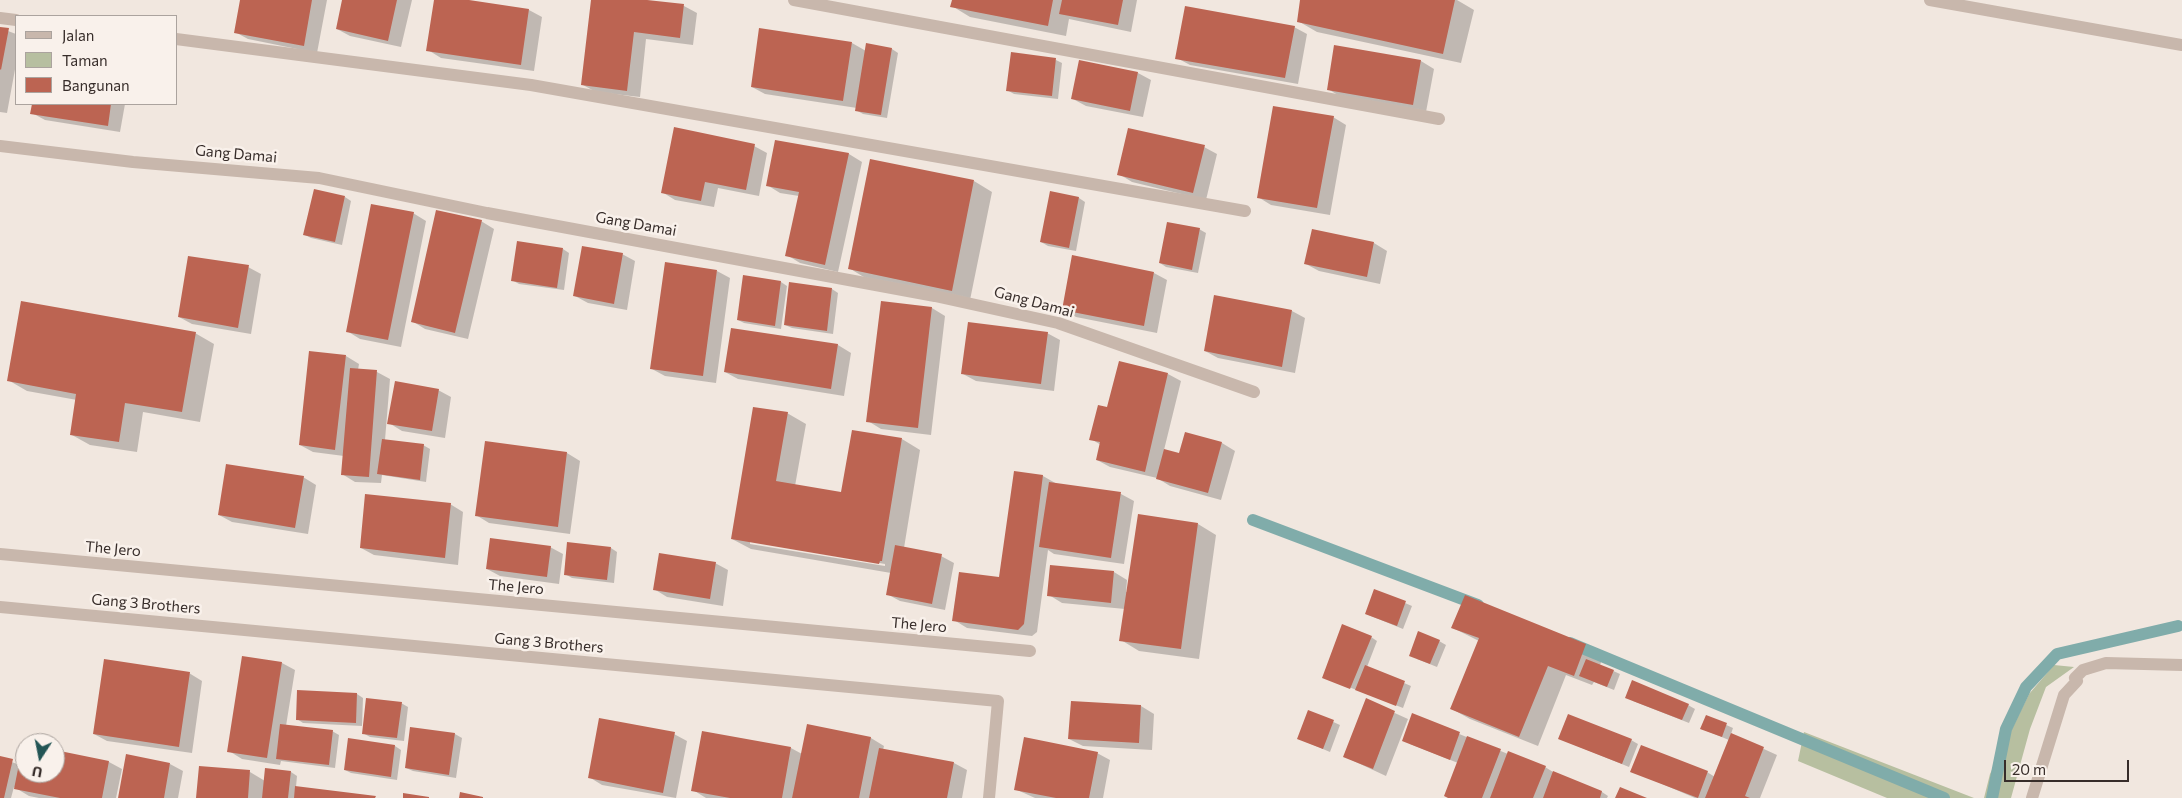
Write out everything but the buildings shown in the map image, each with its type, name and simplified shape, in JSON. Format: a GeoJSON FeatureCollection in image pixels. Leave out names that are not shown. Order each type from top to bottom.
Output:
{"type":"FeatureCollection","features":[{"type":"Feature","properties":{"kind":"street"},"geometry":{"type":"LineString","coordinates":[[794,0],[1439,119]]}},
{"type":"Feature","properties":{"kind":"street"},"geometry":{"type":"LineString","coordinates":[[1930,0],[2182,45]]}},
{"type":"Feature","properties":{"kind":"street"},"geometry":{"type":"LineString","coordinates":[[0,18],[15,20]]}},
{"type":"Feature","properties":{"kind":"street"},"geometry":{"type":"LineString","coordinates":[[178,39],[531,85],[1245,211]]}},
{"type":"Feature","properties":{"kind":"street","name":"Gang Damai"},"geometry":{"type":"LineString","coordinates":[[0,146],[133,162],[319,178],[487,214],[935,296],[1058,323],[1254,392]]}},
{"type":"Feature","properties":{"kind":"street","name":"The Jero"},"geometry":{"type":"LineString","coordinates":[[0,554],[1030,651]]}},
{"type":"Feature","properties":{"kind":"street","name":"Gang 3 Brothers"},"geometry":{"type":"LineString","coordinates":[[0,607],[998,701],[989,798]]}},
{"type":"Feature","properties":{"kind":"street"},"geometry":{"type":"LineString","coordinates":[[2032,798],[2064,695],[2077,681],[2075,678],[2083,670],[2106,663],[2182,665]]}},
{"type":"Feature","properties":{"kind":"green space"},"geometry":{"type":"Polygon","coordinates":[[[2054,665],[2074,667],[2046,687],[2030,729],[2011,798],[1984,798],[1990,774],[2029,694],[2054,665]]]}},
{"type":"Feature","properties":{"kind":"green space"},"geometry":{"type":"Polygon","coordinates":[[[1804,732],[1974,798],[1887,798],[1798,761],[1804,732]]]}},
{"type":"Feature","properties":{"kind":"waterway"},"geometry":{"type":"LineString","coordinates":[[1253,520],[1478,605]]}},
{"type":"Feature","properties":{"kind":"waterway"},"geometry":{"type":"LineString","coordinates":[[1992,798],[2006,729],[2026,687],[2057,654],[2178,626]]}},
{"type":"Feature","properties":{"kind":"waterway"},"geometry":{"type":"LineString","coordinates":[[1570,643],[1944,798]]}}]}
